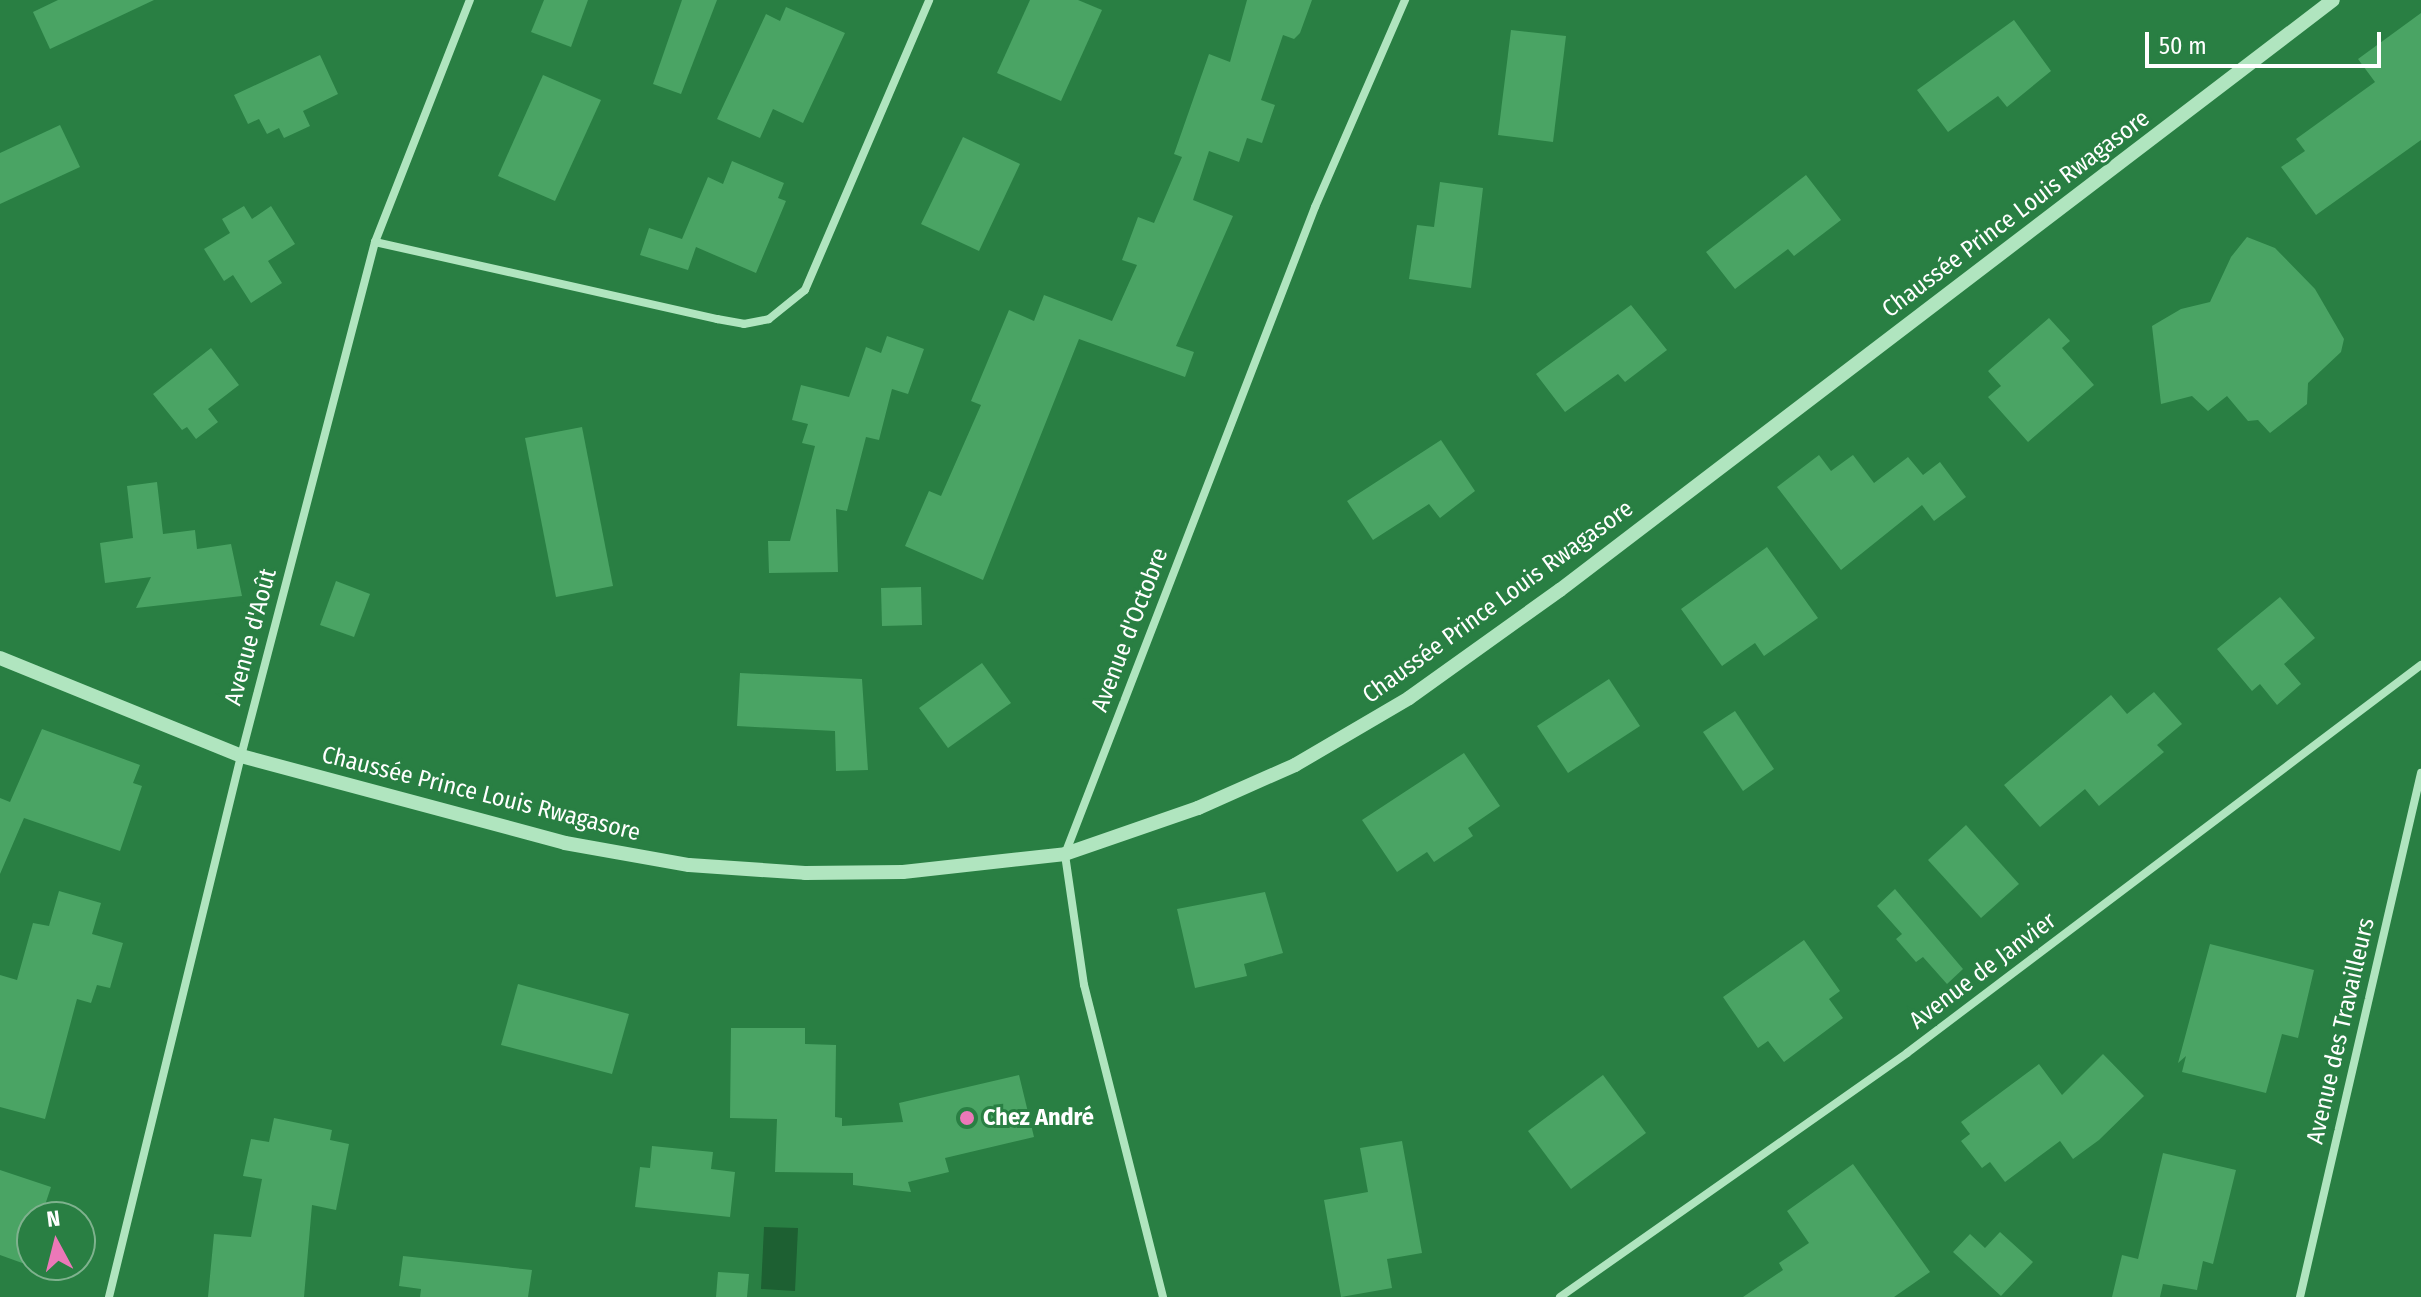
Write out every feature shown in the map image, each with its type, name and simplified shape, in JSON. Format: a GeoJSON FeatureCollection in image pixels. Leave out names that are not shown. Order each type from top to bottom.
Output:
{"type":"FeatureCollection","features":[{"type":"Feature","properties":{"kind":"street","name":"Avenue d'Août"},"geometry":{"type":"LineString","coordinates":[[109,1297],[241,756],[375,242],[470,0]]}},
{"type":"Feature","properties":{"kind":"street"},"geometry":{"type":"LineString","coordinates":[[375,242],[717,319],[744,324],[769,319],[805,290],[929,0]]}},
{"type":"Feature","properties":{"kind":"street","name":"Avenue d'Octobre"},"geometry":{"type":"LineString","coordinates":[[1163,1297],[1084,985],[1065,854],[1315,207],[1405,0]]}},
{"type":"Feature","properties":{"kind":"street","name":"Chaussée Prince Louis Rwagasore"},"geometry":{"type":"LineString","coordinates":[[0,658],[241,756],[565,843],[689,865],[805,873],[903,872],[1065,854],[1198,808],[1295,765],[1409,698],[1560,590],[2333,0]]}},
{"type":"Feature","properties":{"kind":"street","name":"Avenue de Janvier"},"geometry":{"type":"LineString","coordinates":[[1560,1297],[1907,1053],[2421,665]]}},
{"type":"Feature","properties":{"kind":"street","name":"Avenue des Travailleurs"},"geometry":{"type":"LineString","coordinates":[[2300,1297],[2421,773]]}},
{"type":"Feature","properties":{"kind":"shaded area"},"geometry":{"type":"Polygon","coordinates":[[[764,1227],[798,1228],[795,1291],[761,1289],[764,1227]]]}},
{"type":"Feature","properties":{"kind":"building"},"geometry":{"type":"Polygon","coordinates":[[[58,0],[154,0],[50,49],[33,12],[58,0]]]}},
{"type":"Feature","properties":{"kind":"building"},"geometry":{"type":"Polygon","coordinates":[[[544,0],[588,0],[571,47],[531,32],[544,0]]]}},
{"type":"Feature","properties":{"kind":"building"},"geometry":{"type":"Polygon","coordinates":[[[682,0],[717,0],[681,94],[653,84],[682,0]]]}},
{"type":"Feature","properties":{"kind":"building"},"geometry":{"type":"Polygon","coordinates":[[[1030,0],[1078,0],[1102,10],[1061,101],[997,73],[1030,0]]]}},
{"type":"Feature","properties":{"kind":"building"},"geometry":{"type":"Polygon","coordinates":[[[1247,0],[1312,0],[1300,33],[1294,39],[1283,35],[1261,100],[1275,105],[1262,143],[1247,138],[1239,162],[1209,151],[1193,200],[1233,216],[1176,346],[1194,352],[1185,377],[1079,339],[983,580],[905,546],[929,491],[941,496],[981,405],[971,401],[1009,310],[1034,321],[1044,295],[1112,321],[1137,265],[1122,260],[1138,217],[1154,223],[1182,157],[1174,154],[1209,54],[1230,62],[1247,0]]]}},
{"type":"Feature","properties":{"kind":"building"},"geometry":{"type":"Polygon","coordinates":[[[786,7],[845,33],[803,123],[773,109],[760,138],[717,119],[766,14],[780,21],[786,7]]]}},
{"type":"Feature","properties":{"kind":"building"},"geometry":{"type":"Polygon","coordinates":[[[2421,13],[2421,140],[2316,215],[2281,167],[2305,151],[2296,139],[2375,82],[2358,59],[2421,13]]]}},
{"type":"Feature","properties":{"kind":"building"},"geometry":{"type":"Polygon","coordinates":[[[2014,20],[2051,71],[2007,107],[1998,96],[1948,132],[1917,90],[2014,20]]]}},
{"type":"Feature","properties":{"kind":"building"},"geometry":{"type":"Polygon","coordinates":[[[1511,30],[1566,36],[1553,142],[1498,135],[1511,30]]]}},
{"type":"Feature","properties":{"kind":"building"},"geometry":{"type":"Polygon","coordinates":[[[320,55],[338,94],[303,111],[310,126],[284,138],[279,128],[267,134],[259,119],[248,124],[234,95],[320,55]]]}},
{"type":"Feature","properties":{"kind":"building"},"geometry":{"type":"Polygon","coordinates":[[[543,75],[601,100],[555,201],[498,176],[543,75]]]}},
{"type":"Feature","properties":{"kind":"building"},"geometry":{"type":"Polygon","coordinates":[[[60,125],[80,167],[0,204],[0,153],[60,125]]]}},
{"type":"Feature","properties":{"kind":"building"},"geometry":{"type":"Polygon","coordinates":[[[963,137],[1020,164],[979,251],[921,224],[963,137]]]}},
{"type":"Feature","properties":{"kind":"building"},"geometry":{"type":"Polygon","coordinates":[[[732,161],[784,183],[778,198],[786,201],[756,273],[696,247],[688,270],[640,255],[649,228],[682,239],[708,177],[723,184],[732,161]]]}},
{"type":"Feature","properties":{"kind":"building"},"geometry":{"type":"Polygon","coordinates":[[[1806,175],[1841,220],[1794,256],[1788,249],[1735,289],[1706,252],[1806,175]]]}},
{"type":"Feature","properties":{"kind":"building"},"geometry":{"type":"Polygon","coordinates":[[[1440,182],[1483,188],[1471,288],[1409,279],[1417,225],[1434,227],[1440,182]]]}},
{"type":"Feature","properties":{"kind":"building"},"geometry":{"type":"Polygon","coordinates":[[[244,206],[252,219],[271,206],[295,244],[268,261],[282,283],[251,303],[233,275],[224,281],[204,249],[230,233],[222,219],[244,206]]]}},
{"type":"Feature","properties":{"kind":"building"},"geometry":{"type":"Polygon","coordinates":[[[2247,237],[2275,248],[2315,289],[2344,339],[2341,352],[2308,383],[2307,404],[2270,433],[2258,420],[2248,421],[2227,396],[2208,411],[2192,396],[2161,404],[2152,326],[2181,309],[2210,302],[2231,257],[2247,237]]]}},
{"type":"Feature","properties":{"kind":"building"},"geometry":{"type":"Polygon","coordinates":[[[1631,305],[1667,350],[1625,382],[1618,374],[1565,412],[1536,374],[1631,305]]]}},
{"type":"Feature","properties":{"kind":"building"},"geometry":{"type":"Polygon","coordinates":[[[2049,318],[2070,341],[2062,348],[2094,385],[2028,442],[1988,397],[2001,386],[1988,371],[2049,318]]]}},
{"type":"Feature","properties":{"kind":"building"},"geometry":{"type":"Polygon","coordinates":[[[887,336],[924,349],[908,394],[892,389],[879,440],[866,437],[847,511],[836,509],[838,572],[769,573],[768,541],[790,541],[815,446],[802,443],[808,424],[792,420],[801,385],[849,397],[866,347],[881,353],[887,336]]]}},
{"type":"Feature","properties":{"kind":"building"},"geometry":{"type":"Polygon","coordinates":[[[211,348],[239,385],[208,409],[218,422],[196,439],[187,427],[182,430],[153,394],[211,348]]]}},
{"type":"Feature","properties":{"kind":"building"},"geometry":{"type":"Polygon","coordinates":[[[582,427],[613,586],[556,597],[525,438],[582,427]]]}},
{"type":"Feature","properties":{"kind":"building"},"geometry":{"type":"Polygon","coordinates":[[[1441,440],[1475,491],[1440,518],[1429,504],[1373,540],[1347,501],[1441,440]]]}},
{"type":"Feature","properties":{"kind":"building"},"geometry":{"type":"Polygon","coordinates":[[[1819,455],[1831,471],[1853,455],[1874,483],[1908,457],[1923,475],[1940,462],[1966,497],[1934,521],[1922,505],[1841,570],[1777,487],[1819,455]]]}},
{"type":"Feature","properties":{"kind":"building"},"geometry":{"type":"Polygon","coordinates":[[[157,482],[163,534],[195,530],[197,549],[231,544],[242,596],[136,608],[151,577],[105,583],[100,543],[133,538],[127,486],[157,482]]]}},
{"type":"Feature","properties":{"kind":"building"},"geometry":{"type":"Polygon","coordinates":[[[1767,547],[1818,618],[1764,656],[1755,643],[1722,666],[1681,609],[1767,547]]]}},
{"type":"Feature","properties":{"kind":"building"},"geometry":{"type":"Polygon","coordinates":[[[336,581],[370,594],[354,637],[320,625],[336,581]]]}},
{"type":"Feature","properties":{"kind":"building"},"geometry":{"type":"Polygon","coordinates":[[[921,587],[922,625],[882,626],[881,588],[921,587]]]}},
{"type":"Feature","properties":{"kind":"building"},"geometry":{"type":"Polygon","coordinates":[[[2280,597],[2315,638],[2284,664],[2301,684],[2277,705],[2260,684],[2252,691],[2217,649],[2280,597]]]}},
{"type":"Feature","properties":{"kind":"building"},"geometry":{"type":"Polygon","coordinates":[[[982,663],[1011,703],[948,748],[919,708],[982,663]]]}},
{"type":"Feature","properties":{"kind":"building"},"geometry":{"type":"Polygon","coordinates":[[[740,673],[862,679],[868,770],[836,771],[835,731],[737,726],[740,673]]]}},
{"type":"Feature","properties":{"kind":"building"},"geometry":{"type":"Polygon","coordinates":[[[1609,679],[1640,726],[1568,773],[1537,726],[1609,679]]]}},
{"type":"Feature","properties":{"kind":"building"},"geometry":{"type":"Polygon","coordinates":[[[2154,692],[2182,724],[2157,745],[2164,752],[2099,806],[2085,789],[2040,827],[2004,785],[2111,695],[2127,714],[2154,692]]]}},
{"type":"Feature","properties":{"kind":"building"},"geometry":{"type":"Polygon","coordinates":[[[1735,711],[1774,769],[1743,791],[1703,732],[1735,711]]]}},
{"type":"Feature","properties":{"kind":"building"},"geometry":{"type":"Polygon","coordinates":[[[42,729],[140,765],[133,783],[142,786],[120,851],[24,818],[0,874],[0,798],[10,802],[42,729]]]}},
{"type":"Feature","properties":{"kind":"building"},"geometry":{"type":"Polygon","coordinates":[[[1464,753],[1500,806],[1468,828],[1473,836],[1434,862],[1427,852],[1397,872],[1362,820],[1464,753]]]}},
{"type":"Feature","properties":{"kind":"building"},"geometry":{"type":"Polygon","coordinates":[[[1966,825],[2019,884],[1981,918],[1928,860],[1966,825]]]}},
{"type":"Feature","properties":{"kind":"building"},"geometry":{"type":"Polygon","coordinates":[[[1895,889],[1963,969],[1947,984],[1923,957],[1916,962],[1896,939],[1902,934],[1877,906],[1895,889]]]}},
{"type":"Feature","properties":{"kind":"building"},"geometry":{"type":"Polygon","coordinates":[[[59,891],[101,903],[92,934],[123,943],[110,988],[97,985],[91,1003],[77,999],[45,1119],[0,1107],[0,975],[17,980],[33,923],[49,926],[59,891]]]}},
{"type":"Feature","properties":{"kind":"building"},"geometry":{"type":"Polygon","coordinates":[[[1265,892],[1283,953],[1244,964],[1247,976],[1195,988],[1177,909],[1265,892]]]}},
{"type":"Feature","properties":{"kind":"building"},"geometry":{"type":"Polygon","coordinates":[[[1804,940],[1840,991],[1829,999],[1843,1018],[1784,1062],[1768,1041],[1758,1048],[1723,997],[1804,940]]]}},
{"type":"Feature","properties":{"kind":"building"},"geometry":{"type":"Polygon","coordinates":[[[2210,944],[2314,970],[2298,1038],[2282,1034],[2266,1093],[2182,1072],[2186,1056],[2178,1063],[2210,944]]]}},
{"type":"Feature","properties":{"kind":"building"},"geometry":{"type":"Polygon","coordinates":[[[518,984],[629,1014],[612,1074],[501,1045],[518,984]]]}},
{"type":"Feature","properties":{"kind":"building"},"geometry":{"type":"Polygon","coordinates":[[[731,1028],[805,1028],[805,1044],[836,1045],[835,1117],[842,1118],[842,1126],[903,1122],[899,1103],[1019,1075],[1034,1137],[945,1158],[949,1172],[908,1182],[911,1192],[853,1185],[853,1173],[775,1172],[777,1119],[730,1118],[731,1028]]]}},
{"type":"Feature","properties":{"kind":"building"},"geometry":{"type":"Polygon","coordinates":[[[2103,1054],[2144,1096],[2099,1140],[2073,1159],[2060,1141],[2005,1182],[1990,1162],[1982,1168],[1961,1141],[1970,1134],[1961,1122],[2039,1064],[2062,1095],[2103,1054]]]}},
{"type":"Feature","properties":{"kind":"building"},"geometry":{"type":"Polygon","coordinates":[[[1603,1075],[1646,1133],[1571,1189],[1528,1131],[1603,1075]]]}},
{"type":"Feature","properties":{"kind":"building"},"geometry":{"type":"Polygon","coordinates":[[[274,1118],[332,1130],[330,1140],[349,1144],[336,1210],[312,1205],[304,1297],[208,1297],[214,1234],[251,1237],[262,1179],[243,1176],[251,1139],[269,1142],[274,1118]]]}},
{"type":"Feature","properties":{"kind":"building"},"geometry":{"type":"Polygon","coordinates":[[[1402,1141],[1422,1253],[1387,1259],[1392,1288],[1341,1297],[1324,1200],[1368,1192],[1360,1148],[1402,1141]]]}},
{"type":"Feature","properties":{"kind":"building"},"geometry":{"type":"Polygon","coordinates":[[[652,1146],[713,1152],[711,1169],[735,1172],[730,1217],[635,1207],[640,1167],[650,1168],[652,1146]]]}},
{"type":"Feature","properties":{"kind":"building"},"geometry":{"type":"Polygon","coordinates":[[[2163,1153],[2236,1170],[2213,1264],[2203,1261],[2197,1290],[2163,1284],[2160,1297],[2112,1297],[2122,1255],[2138,1259],[2163,1153]]]}},
{"type":"Feature","properties":{"kind":"building"},"geometry":{"type":"Polygon","coordinates":[[[1853,1164],[1930,1272],[1894,1297],[1743,1297],[1783,1270],[1779,1263],[1809,1243],[1787,1211],[1853,1164]]]}},
{"type":"Feature","properties":{"kind":"building"},"geometry":{"type":"Polygon","coordinates":[[[0,1170],[51,1187],[46,1201],[16,1201],[16,1261],[0,1255],[0,1170]]]}},
{"type":"Feature","properties":{"kind":"building"},"geometry":{"type":"Polygon","coordinates":[[[2000,1232],[2033,1262],[2001,1296],[1953,1252],[1970,1234],[1985,1248],[2000,1232]]]}},
{"type":"Feature","properties":{"kind":"building"},"geometry":{"type":"Polygon","coordinates":[[[403,1256],[532,1270],[528,1297],[420,1297],[421,1289],[399,1286],[403,1256]]]}},
{"type":"Feature","properties":{"kind":"building"},"geometry":{"type":"Polygon","coordinates":[[[718,1272],[749,1274],[747,1297],[716,1297],[718,1272]]]}},
{"type":"Feature","properties":{"kind":"place","name":"Chez André"},"geometry":{"type":"Point","coordinates":[967,1118]}}]}
